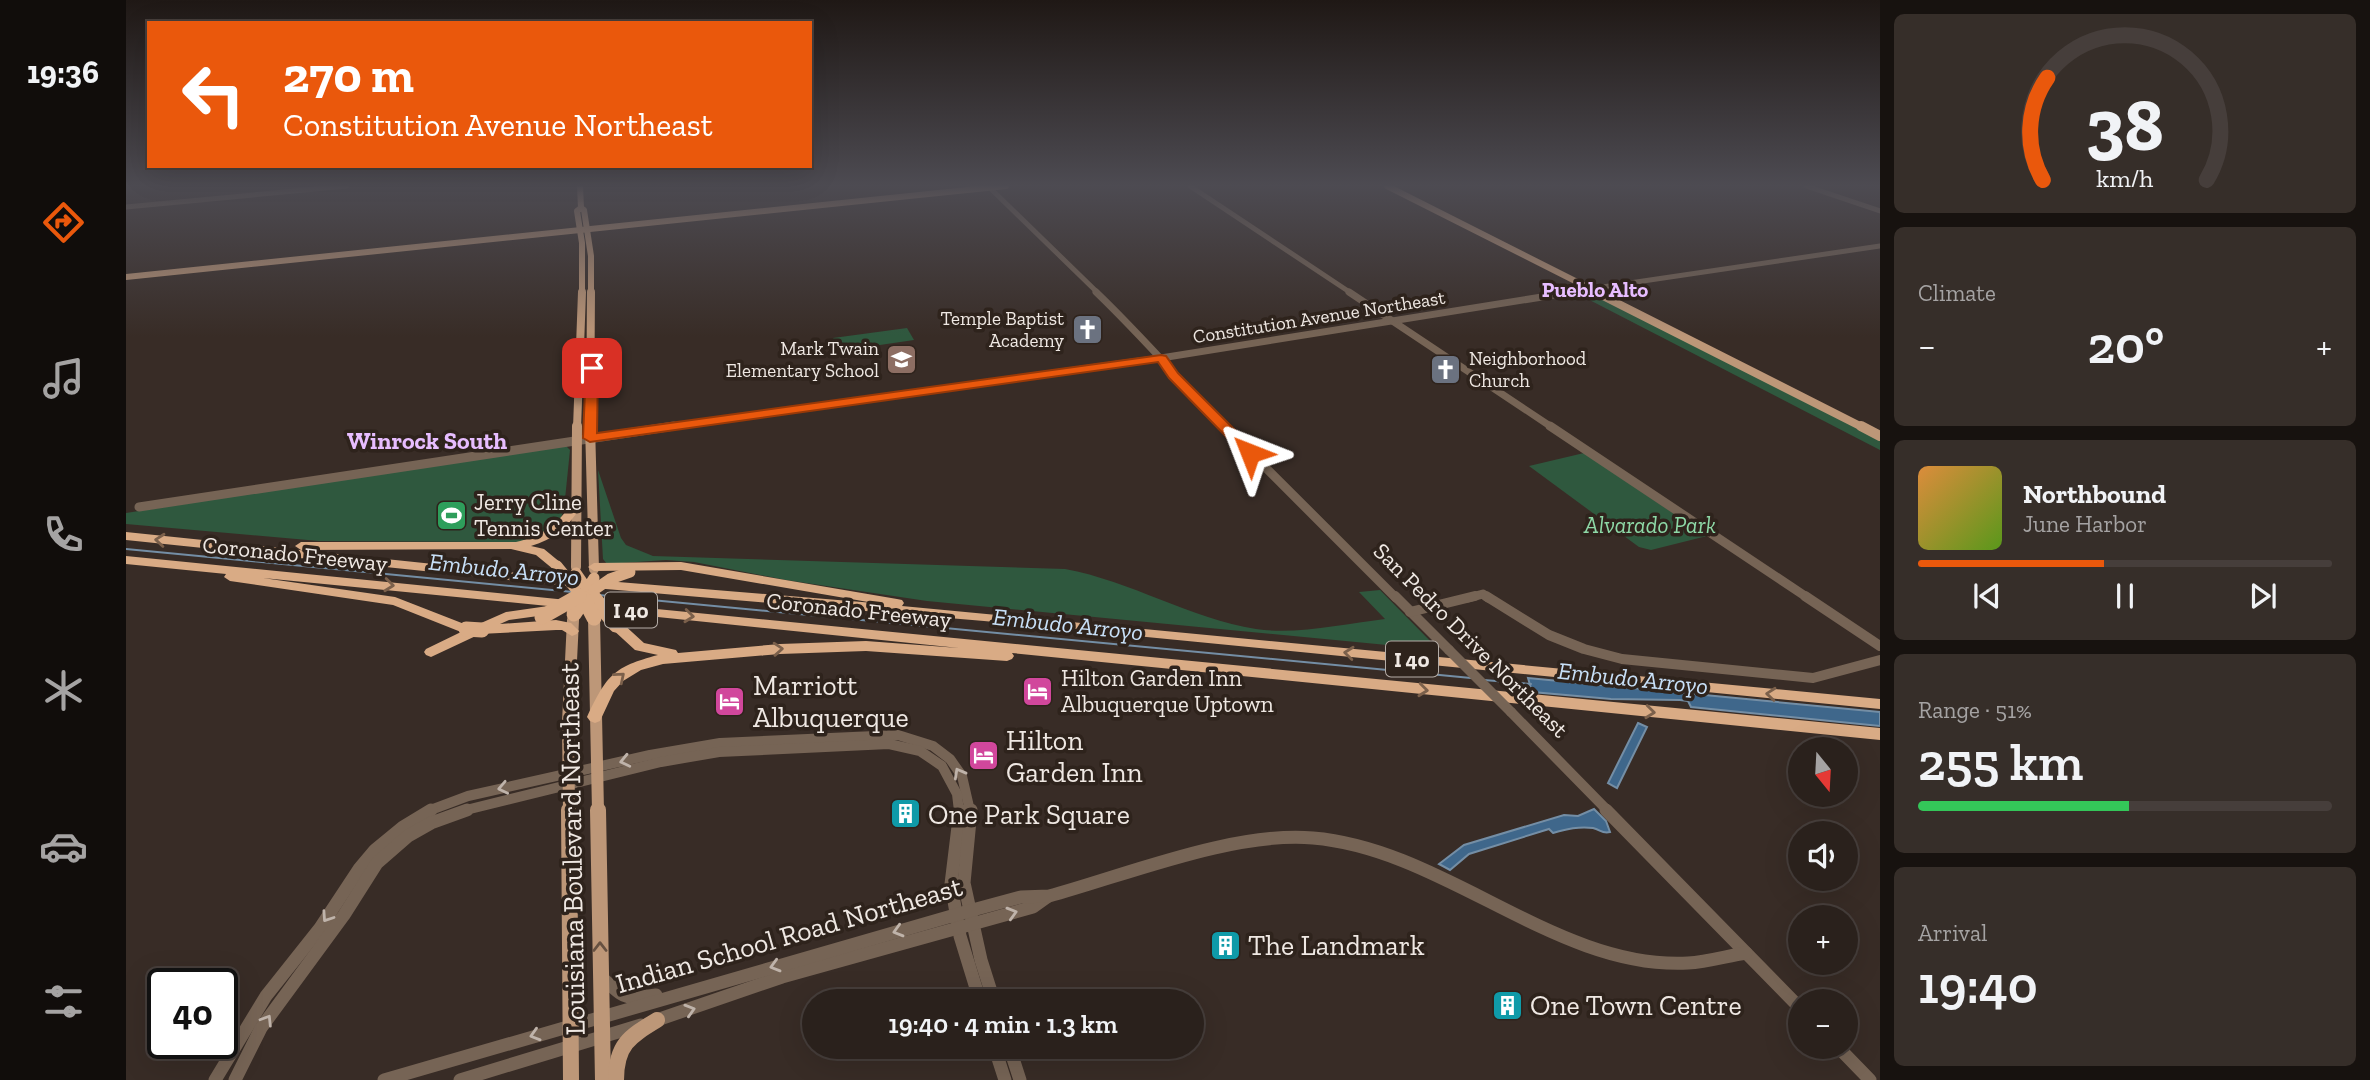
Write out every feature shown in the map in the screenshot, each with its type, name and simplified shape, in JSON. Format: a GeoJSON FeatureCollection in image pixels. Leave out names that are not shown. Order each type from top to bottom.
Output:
{"type":"FeatureCollection","features":[{"type":"Feature","properties":{"kind":"highway"},"geometry":{"type":"LineString","coordinates":[[186,542],[349,548],[518,546],[555,531],[570,516],[576,504]]}},
{"type":"Feature","properties":{"kind":"highway","name":"Coronado Freeway"},"geometry":{"type":"LineString","coordinates":[[126,536],[746,599],[984,617],[1880,704]]}},
{"type":"Feature","properties":{"kind":"highway"},"geometry":{"type":"LineString","coordinates":[[518,546],[540,552],[590,586]]}},
{"type":"Feature","properties":{"kind":"highway"},"geometry":{"type":"LineString","coordinates":[[126,561],[262,583],[372,596],[422,609],[466,629],[482,630],[573,622],[590,586],[659,565]]}},
{"type":"Feature","properties":{"kind":"highway","name":"Coronado Freeway"},"geometry":{"type":"LineString","coordinates":[[126,561],[1880,734]]}},
{"type":"Feature","properties":{"kind":"highway"},"geometry":{"type":"LineString","coordinates":[[512,628],[541,617],[590,586],[659,565],[688,567],[984,617]]}},
{"type":"Feature","properties":{"kind":"highway"},"geometry":{"type":"LineString","coordinates":[[576,570],[590,586],[615,625],[640,647],[660,652],[710,654]]}},
{"type":"Feature","properties":{"kind":"highway"},"geometry":{"type":"LineString","coordinates":[[590,586],[594,620]]}},
{"type":"Feature","properties":{"kind":"highway"},"geometry":{"type":"LineString","coordinates":[[431,652],[492,621],[517,613],[622,609]]}},
{"type":"Feature","properties":{"kind":"highway"},"geometry":{"type":"LineString","coordinates":[[595,717],[612,684],[636,666],[663,659],[710,654],[866,646],[1136,662]]}},
{"type":"Feature","properties":{"kind":"main road"},"geometry":{"type":"LineString","coordinates":[[126,275],[500,236]]}},
{"type":"Feature","properties":{"kind":"main road"},"geometry":{"type":"LineString","coordinates":[[576,570],[582,236]]}},
{"type":"Feature","properties":{"kind":"main road"},"geometry":{"type":"LineString","coordinates":[[584,236],[591,256],[590,586]]}},
{"type":"Feature","properties":{"kind":"main road"},"geometry":{"type":"LineString","coordinates":[[1489,236],[1880,429]]}},
{"type":"Feature","properties":{"kind":"main road"},"geometry":{"type":"LineString","coordinates":[[1493,236],[1880,436]]}},
{"type":"Feature","properties":{"kind":"main road","name":"Louisiana Boulevard Northeast"},"geometry":{"type":"LineString","coordinates":[[594,620],[603,1080]]}},
{"type":"Feature","properties":{"kind":"main road","name":"Louisiana Boulevard Northeast"},"geometry":{"type":"LineString","coordinates":[[571,1080],[568,1025],[569,690],[573,622]]}},
{"type":"Feature","properties":{"kind":"main road"},"geometry":{"type":"LineString","coordinates":[[616,1080],[618,1052],[625,1041],[657,1020]]}},
{"type":"Feature","properties":{"kind":"street","name":"San Pedro Drive Northeast"},"geometry":{"type":"LineString","coordinates":[[1038,236],[1161,358],[1173,375],[1450,650],[1788,996]]}},
{"type":"Feature","properties":{"kind":"street"},"geometry":{"type":"LineString","coordinates":[[1265,236],[1880,646]]}},
{"type":"Feature","properties":{"kind":"street","name":"Constitution Avenue Northeast"},"geometry":{"type":"LineString","coordinates":[[139,508],[590,438],[1161,358],[1593,288],[1880,246]]}},
{"type":"Feature","properties":{"kind":"street"},"geometry":{"type":"LineString","coordinates":[[1410,612],[1483,594],[1520,621],[1550,637],[1594,653],[1622,659],[1813,678],[1880,660]]}},
{"type":"Feature","properties":{"kind":"street"},"geometry":{"type":"LineString","coordinates":[[383,856],[408,836],[442,818],[599,773],[719,751],[877,744],[904,746],[920,751],[942,766],[957,793],[960,807],[951,871],[978,989]]}},
{"type":"Feature","properties":{"kind":"street"},"geometry":{"type":"LineString","coordinates":[[235,1080],[271,1013],[359,869],[384,842],[413,820],[457,799],[570,780]]}},
{"type":"Feature","properties":{"kind":"street"},"geometry":{"type":"LineString","coordinates":[[215,1080],[258,1008],[311,949],[388,848],[405,832],[446,809],[457,799]]}},
{"type":"Feature","properties":{"kind":"street","name":"Indian School Road Northeast"},"geometry":{"type":"LineString","coordinates":[[384,1080],[706,986],[964,920],[1033,907],[1049,896],[1247,841],[1268,838],[1315,838],[1364,846],[1402,859],[1533,924],[1586,946],[1615,954],[1682,963],[1727,960],[1746,953]]}},
{"type":"Feature","properties":{"kind":"street"},"geometry":{"type":"LineString","coordinates":[[964,920],[990,989]]}},
{"type":"Feature","properties":{"kind":"street","name":"Indian School Road Northeast"},"geometry":{"type":"LineString","coordinates":[[460,1080],[570,1048],[964,920]]}},
{"type":"Feature","properties":{"kind":"street"},"geometry":{"type":"LineString","coordinates":[[600,977],[607,980],[617,993],[634,998],[706,986]]}},
{"type":"Feature","properties":{"kind":"street"},"geometry":{"type":"LineString","coordinates":[[998,1059],[1005,1080]]}},
{"type":"Feature","properties":{"kind":"street"},"geometry":{"type":"LineString","coordinates":[[1013,1059],[1020,1080]]}},
{"type":"Feature","properties":{"kind":"street"},"geometry":{"type":"LineString","coordinates":[[1850,1059],[1870,1080]]}},
{"type":"Feature","properties":{"kind":"green space"},"geometry":{"type":"Polygon","coordinates":[[[1589,291],[1880,438],[1880,450],[1576,293],[1589,291]]]}},
{"type":"Feature","properties":{"kind":"green space"},"geometry":{"type":"Polygon","coordinates":[[[907,328],[914,340],[839,351],[833,338],[907,328]]]}},
{"type":"Feature","properties":{"kind":"green space"},"geometry":{"type":"Polygon","coordinates":[[[565,445],[570,450],[564,509],[560,521],[544,535],[521,542],[319,541],[126,524],[126,513],[565,445]]]}},
{"type":"Feature","properties":{"kind":"green space","name":"Alvarado Park"},"geometry":{"type":"Polygon","coordinates":[[[1584,453],[1707,536],[1651,550],[1639,547],[1529,466],[1584,453]]]}},
{"type":"Feature","properties":{"kind":"green space"},"geometry":{"type":"Polygon","coordinates":[[[598,470],[621,538],[626,545],[653,556],[1065,569],[1114,582],[1208,617],[1256,629],[1272,630],[1304,630],[1385,619],[1359,592],[1380,590],[1439,650],[927,601],[786,580],[694,562],[666,560],[607,564],[603,559],[598,470]]]}},
{"type":"Feature","properties":{"kind":"water"},"geometry":{"type":"Polygon","coordinates":[[[1528,678],[1880,712],[1880,726],[1691,707],[1688,701],[1680,700],[1611,699],[1532,692],[1528,678]]]}},
{"type":"Feature","properties":{"kind":"water"},"geometry":{"type":"Polygon","coordinates":[[[1638,723],[1647,727],[1617,788],[1608,783],[1638,723]]]}},
{"type":"Feature","properties":{"kind":"water"},"geometry":{"type":"Polygon","coordinates":[[[1594,809],[1606,821],[1610,832],[1583,827],[1553,833],[1549,829],[1469,854],[1450,870],[1439,864],[1464,845],[1564,815],[1578,816],[1594,809]]]}},
{"type":"Feature","properties":{"kind":"waterway","name":"Embudo Arroyo"},"geometry":{"type":"LineString","coordinates":[[126,549],[573,592]]}},
{"type":"Feature","properties":{"kind":"waterway","name":"Embudo Arroyo"},"geometry":{"type":"LineString","coordinates":[[599,595],[1471,678]]}},
{"type":"Feature","properties":{"kind":"waterway","name":"Embudo Arroyo"},"geometry":{"type":"LineString","coordinates":[[1484,680],[1531,684]]}},
{"type":"Feature","properties":{"kind":"place","name":"Temple Baptist Academy"},"geometry":{"type":"Point","coordinates":[1087,329]}},
{"type":"Feature","properties":{"kind":"place","name":"Mark Twain Elementary School"},"geometry":{"type":"Point","coordinates":[902,359]}},
{"type":"Feature","properties":{"kind":"place","name":"Neighborhood Church"},"geometry":{"type":"Point","coordinates":[1446,369]}},
{"type":"Feature","properties":{"kind":"place","name":"Jerry Cline Tennis Center"},"geometry":{"type":"Point","coordinates":[451,515]}},
{"type":"Feature","properties":{"kind":"place","name":"Hilton Garden Inn Albuquerque Uptown"},"geometry":{"type":"Point","coordinates":[1038,691]}},
{"type":"Feature","properties":{"kind":"place","name":"Marriott Albuquerque"},"geometry":{"type":"Point","coordinates":[730,701]}},
{"type":"Feature","properties":{"kind":"place","name":"Hilton Garden Inn"},"geometry":{"type":"Point","coordinates":[983,756]}},
{"type":"Feature","properties":{"kind":"place","name":"One Park Square"},"geometry":{"type":"Point","coordinates":[905,814]}},
{"type":"Feature","properties":{"kind":"place","name":"The Landmark"},"geometry":{"type":"Point","coordinates":[1225,945]}},
{"type":"Feature","properties":{"kind":"place","name":"One Town Centre"},"geometry":{"type":"Point","coordinates":[1507,1005]}},
{"type":"Feature","properties":{"kind":"district","name":"Pueblo Alto"},"geometry":{"type":"Point","coordinates":[1595,289]}},
{"type":"Feature","properties":{"kind":"district","name":"Winrock South"},"geometry":{"type":"Point","coordinates":[427,440]}},
{"type":"Feature","properties":{"kind":"route"},"geometry":{"type":"LineString","coordinates":[[592,368],[590,438],[1161,358],[1173,375],[1250,453]]}}]}
